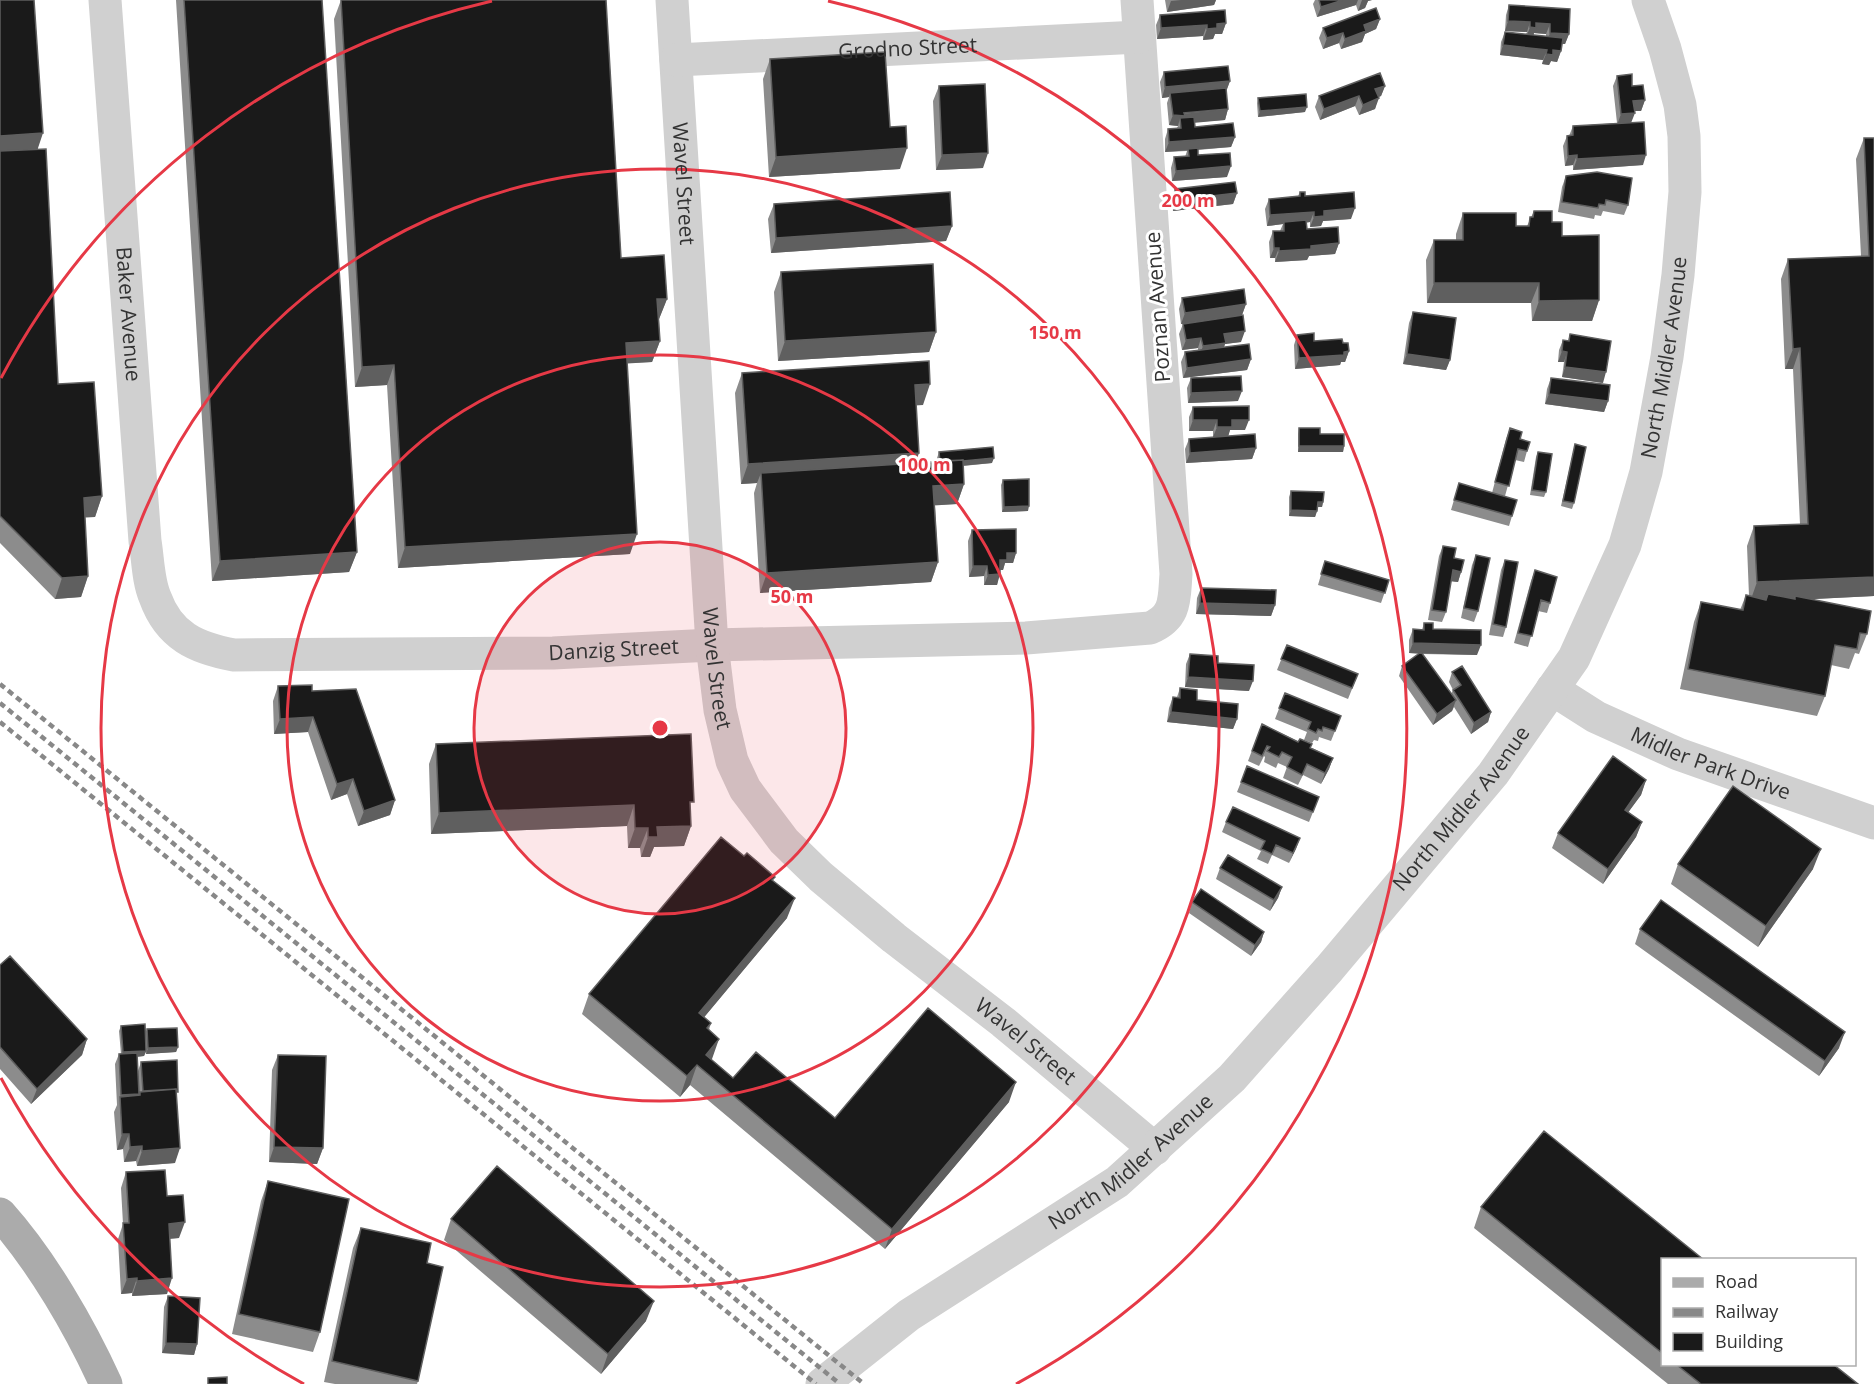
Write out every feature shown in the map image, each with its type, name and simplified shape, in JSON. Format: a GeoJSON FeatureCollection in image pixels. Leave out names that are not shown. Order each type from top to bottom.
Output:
{"type":"FeatureCollection","features":[{"type":"Feature","properties":{"kind":"main road"},"geometry":{"type":"LineString","coordinates":[[0,1214],[45,1274],[91,1352],[106,1384]]}},
{"type":"Feature","properties":{"kind":"street","name":"Baker Avenue"},"geometry":{"type":"LineString","coordinates":[[105,0],[145,541],[154,597],[169,623]]}},
{"type":"Feature","properties":{"kind":"street","name":"Wavel Street"},"geometry":{"type":"LineString","coordinates":[[672,0],[712,645],[720,710],[732,761],[745,789],[784,841],[821,877],[894,938],[1003,1022],[1155,1149]]}},
{"type":"Feature","properties":{"kind":"street","name":"Poznan Avenue"},"geometry":{"type":"LineString","coordinates":[[1137,0],[1176,574],[1174,605],[1170,613]]}},
{"type":"Feature","properties":{"kind":"street","name":"North Midler Avenue"},"geometry":{"type":"LineString","coordinates":[[822,1384],[909,1315],[1117,1182],[1232,1078],[1329,969],[1493,774],[1574,658],[1625,545],[1646,472],[1667,357],[1678,275],[1684,204],[1684,136],[1680,105],[1665,49],[1648,0]]}},
{"type":"Feature","properties":{"kind":"street","name":"Grodno Street"},"geometry":{"type":"LineString","coordinates":[[676,60],[1139,37]]}},
{"type":"Feature","properties":{"kind":"street","name":"Danzig Street"},"geometry":{"type":"LineString","coordinates":[[169,623],[186,640],[208,650],[234,655],[554,653],[712,645],[1026,638],[1150,628],[1161,623],[1170,613]]}},
{"type":"Feature","properties":{"kind":"street","name":"Midler Park Drive"},"geometry":{"type":"LineString","coordinates":[[1552,688],[1596,717],[1678,754],[1874,823]]}},
{"type":"Feature","properties":{"kind":"building"},"geometry":{"type":"Polygon","coordinates":[[[0,0],[34,0],[43,133],[0,136],[0,0]]]}},
{"type":"Feature","properties":{"kind":"building"},"geometry":{"type":"Polygon","coordinates":[[[184,0],[322,0],[357,552],[220,561],[184,0]]]}},
{"type":"Feature","properties":{"kind":"building"},"geometry":{"type":"Polygon","coordinates":[[[341,0],[606,0],[621,258],[664,255],[667,299],[657,299],[660,341],[626,343],[637,534],[405,547],[394,365],[362,367],[341,0]]]}},
{"type":"Feature","properties":{"kind":"building"},"geometry":{"type":"Polygon","coordinates":[[[1319,0],[1343,0],[1321,7],[1319,0]]]}},
{"type":"Feature","properties":{"kind":"building"},"geometry":{"type":"Polygon","coordinates":[[[1509,5],[1570,9],[1569,34],[1550,33],[1550,24],[1536,23],[1536,28],[1530,27],[1530,22],[1508,21],[1509,5]]]}},
{"type":"Feature","properties":{"kind":"building"},"geometry":{"type":"Polygon","coordinates":[[[1376,8],[1380,19],[1364,25],[1366,31],[1345,39],[1343,33],[1327,38],[1323,28],[1376,8]]]}},
{"type":"Feature","properties":{"kind":"building"},"geometry":{"type":"Polygon","coordinates":[[[1225,10],[1226,23],[1217,24],[1217,28],[1207,29],[1207,25],[1161,28],[1160,15],[1225,10]]]}},
{"type":"Feature","properties":{"kind":"building"},"geometry":{"type":"Polygon","coordinates":[[[1505,32],[1563,38],[1561,51],[1553,50],[1553,55],[1546,54],[1547,50],[1503,45],[1505,32]]]}},
{"type":"Feature","properties":{"kind":"building"},"geometry":{"type":"Polygon","coordinates":[[[885,52],[890,127],[906,126],[907,148],[776,157],[770,59],[885,52]]]}},
{"type":"Feature","properties":{"kind":"building"},"geometry":{"type":"Polygon","coordinates":[[[1228,66],[1230,81],[1165,87],[1164,72],[1228,66]]]}},
{"type":"Feature","properties":{"kind":"building"},"geometry":{"type":"Polygon","coordinates":[[[1380,73],[1385,86],[1375,89],[1379,98],[1363,105],[1359,96],[1324,109],[1319,96],[1380,73]]]}},
{"type":"Feature","properties":{"kind":"building"},"geometry":{"type":"Polygon","coordinates":[[[1632,74],[1632,86],[1643,85],[1645,100],[1633,101],[1635,113],[1621,114],[1617,76],[1632,74]]]}},
{"type":"Feature","properties":{"kind":"building"},"geometry":{"type":"Polygon","coordinates":[[[985,84],[988,153],[942,155],[939,86],[985,84]]]}},
{"type":"Feature","properties":{"kind":"building"},"geometry":{"type":"Polygon","coordinates":[[[1226,88],[1228,109],[1184,113],[1185,116],[1173,115],[1170,93],[1226,88]]]}},
{"type":"Feature","properties":{"kind":"building"},"geometry":{"type":"Polygon","coordinates":[[[1306,94],[1307,107],[1260,111],[1258,98],[1306,94]]]}},
{"type":"Feature","properties":{"kind":"building"},"geometry":{"type":"Polygon","coordinates":[[[1194,117],[1195,127],[1233,123],[1235,137],[1169,142],[1168,129],[1181,128],[1180,118],[1194,117]]]}},
{"type":"Feature","properties":{"kind":"building"},"geometry":{"type":"Polygon","coordinates":[[[1644,122],[1646,155],[1577,159],[1577,155],[1568,156],[1567,136],[1573,135],[1573,126],[1644,122]]]}},
{"type":"Feature","properties":{"kind":"building"},"geometry":{"type":"Polygon","coordinates":[[[1864,138],[1874,138],[1874,577],[1757,582],[1754,526],[1808,524],[1800,348],[1793,349],[1788,259],[1869,256],[1864,138]]]}},
{"type":"Feature","properties":{"kind":"building"},"geometry":{"type":"Polygon","coordinates":[[[1198,148],[1198,155],[1230,153],[1231,166],[1176,171],[1174,157],[1189,156],[1188,149],[1198,148]]]}},
{"type":"Feature","properties":{"kind":"building"},"geometry":{"type":"Polygon","coordinates":[[[46,149],[58,384],[94,382],[102,496],[84,498],[88,576],[62,578],[0,516],[0,151],[46,149]]]}},
{"type":"Feature","properties":{"kind":"building"},"geometry":{"type":"Polygon","coordinates":[[[1597,172],[1632,178],[1628,205],[1606,200],[1605,205],[1599,204],[1598,208],[1562,202],[1566,176],[1597,172]]]}},
{"type":"Feature","properties":{"kind":"building"},"geometry":{"type":"Polygon","coordinates":[[[1235,182],[1237,193],[1177,200],[1175,189],[1235,182]]]}},
{"type":"Feature","properties":{"kind":"building"},"geometry":{"type":"Polygon","coordinates":[[[950,192],[952,226],[776,238],[774,204],[950,192]]]}},
{"type":"Feature","properties":{"kind":"building"},"geometry":{"type":"Polygon","coordinates":[[[1300,192],[1305,192],[1305,196],[1354,192],[1355,208],[1324,211],[1324,216],[1314,217],[1314,212],[1270,215],[1269,199],[1300,196],[1300,192]]]}},
{"type":"Feature","properties":{"kind":"building"},"geometry":{"type":"Polygon","coordinates":[[[1534,211],[1552,211],[1552,222],[1562,222],[1562,236],[1599,235],[1599,300],[1539,301],[1539,283],[1434,283],[1434,240],[1463,240],[1463,213],[1516,213],[1516,226],[1529,226],[1530,217],[1533,217],[1534,211]]]}},
{"type":"Feature","properties":{"kind":"building"},"geometry":{"type":"Polygon","coordinates":[[[1306,220],[1307,229],[1338,227],[1339,243],[1311,246],[1311,249],[1279,251],[1279,248],[1274,248],[1273,231],[1284,231],[1284,222],[1306,220]]]}},
{"type":"Feature","properties":{"kind":"building"},"geometry":{"type":"Polygon","coordinates":[[[933,264],[936,332],[785,341],[781,272],[933,264]]]}},
{"type":"Feature","properties":{"kind":"building"},"geometry":{"type":"Polygon","coordinates":[[[1244,289],[1246,304],[1185,313],[1182,298],[1244,289]]]}},
{"type":"Feature","properties":{"kind":"building"},"geometry":{"type":"Polygon","coordinates":[[[1413,312],[1456,318],[1450,360],[1407,354],[1413,312]]]}},
{"type":"Feature","properties":{"kind":"building"},"geometry":{"type":"Polygon","coordinates":[[[1243,315],[1245,331],[1224,334],[1226,343],[1203,346],[1201,338],[1186,340],[1183,324],[1243,315]]]}},
{"type":"Feature","properties":{"kind":"building"},"geometry":{"type":"Polygon","coordinates":[[[1314,333],[1314,341],[1342,339],[1343,343],[1348,343],[1349,351],[1344,352],[1344,355],[1299,358],[1297,335],[1314,333]]]}},
{"type":"Feature","properties":{"kind":"building"},"geometry":{"type":"Polygon","coordinates":[[[1570,334],[1611,341],[1606,372],[1565,367],[1567,352],[1562,351],[1563,340],[1569,341],[1570,334]]]}},
{"type":"Feature","properties":{"kind":"building"},"geometry":{"type":"Polygon","coordinates":[[[1249,344],[1251,359],[1187,368],[1185,352],[1249,344]]]}},
{"type":"Feature","properties":{"kind":"building"},"geometry":{"type":"Polygon","coordinates":[[[929,361],[930,384],[915,385],[919,453],[748,464],[742,373],[929,361]]]}},
{"type":"Feature","properties":{"kind":"building"},"geometry":{"type":"Polygon","coordinates":[[[1241,376],[1242,391],[1191,393],[1191,378],[1241,376]]]}},
{"type":"Feature","properties":{"kind":"building"},"geometry":{"type":"Polygon","coordinates":[[[1551,378],[1610,385],[1608,401],[1549,394],[1551,378]]]}},
{"type":"Feature","properties":{"kind":"building"},"geometry":{"type":"Polygon","coordinates":[[[1249,406],[1249,420],[1232,420],[1232,427],[1217,427],[1217,420],[1193,420],[1193,407],[1249,406]]]}},
{"type":"Feature","properties":{"kind":"building"},"geometry":{"type":"Polygon","coordinates":[[[1299,428],[1320,428],[1320,434],[1344,434],[1344,446],[1299,446],[1299,428]]]}},
{"type":"Feature","properties":{"kind":"building"},"geometry":{"type":"Polygon","coordinates":[[[1510,428],[1522,432],[1520,439],[1530,442],[1527,451],[1518,449],[1509,486],[1495,482],[1510,428]]]}},
{"type":"Feature","properties":{"kind":"building"},"geometry":{"type":"Polygon","coordinates":[[[1255,434],[1256,448],[1190,453],[1189,439],[1255,434]]]}},
{"type":"Feature","properties":{"kind":"building"},"geometry":{"type":"Polygon","coordinates":[[[1575,444],[1586,447],[1574,503],[1563,501],[1575,444]]]}},
{"type":"Feature","properties":{"kind":"building"},"geometry":{"type":"Polygon","coordinates":[[[993,447],[994,458],[940,461],[939,452],[993,447]]]}},
{"type":"Feature","properties":{"kind":"building"},"geometry":{"type":"Polygon","coordinates":[[[1538,452],[1552,454],[1546,492],[1532,490],[1538,452]]]}},
{"type":"Feature","properties":{"kind":"building"},"geometry":{"type":"Polygon","coordinates":[[[963,460],[964,484],[933,486],[938,562],[767,573],[761,473],[963,460]]]}},
{"type":"Feature","properties":{"kind":"building"},"geometry":{"type":"Polygon","coordinates":[[[1029,479],[1029,506],[1004,507],[1003,480],[1029,479]]]}},
{"type":"Feature","properties":{"kind":"building"},"geometry":{"type":"Polygon","coordinates":[[[1459,483],[1517,500],[1512,516],[1454,500],[1459,483]]]}},
{"type":"Feature","properties":{"kind":"building"},"geometry":{"type":"Polygon","coordinates":[[[1291,491],[1324,492],[1323,502],[1318,502],[1317,511],[1291,510],[1291,491]]]}},
{"type":"Feature","properties":{"kind":"building"},"geometry":{"type":"Polygon","coordinates":[[[1016,529],[1016,553],[1007,553],[1007,560],[1000,560],[1000,574],[988,575],[987,566],[973,566],[972,530],[1016,529]]]}},
{"type":"Feature","properties":{"kind":"building"},"geometry":{"type":"Polygon","coordinates":[[[1443,546],[1456,548],[1454,558],[1464,560],[1461,572],[1453,570],[1446,612],[1432,610],[1443,546]]]}},
{"type":"Feature","properties":{"kind":"building"},"geometry":{"type":"Polygon","coordinates":[[[1476,555],[1490,558],[1478,611],[1464,608],[1476,555]]]}},
{"type":"Feature","properties":{"kind":"building"},"geometry":{"type":"Polygon","coordinates":[[[1505,560],[1518,562],[1506,627],[1493,624],[1505,560]]]}},
{"type":"Feature","properties":{"kind":"building"},"geometry":{"type":"Polygon","coordinates":[[[1325,561],[1389,580],[1385,593],[1321,574],[1325,561]]]}},
{"type":"Feature","properties":{"kind":"building"},"geometry":{"type":"Polygon","coordinates":[[[1535,570],[1557,577],[1550,603],[1541,600],[1532,636],[1518,633],[1535,570]]]}},
{"type":"Feature","properties":{"kind":"building"},"geometry":{"type":"Polygon","coordinates":[[[1201,588],[1276,590],[1275,605],[1200,603],[1201,588]]]}},
{"type":"Feature","properties":{"kind":"building"},"geometry":{"type":"Polygon","coordinates":[[[1768,594],[1795,599],[1795,596],[1871,611],[1867,634],[1860,633],[1857,649],[1835,645],[1825,696],[1688,669],[1701,602],[1743,610],[1746,595],[1766,600],[1768,594]]]}},
{"type":"Feature","properties":{"kind":"building"},"geometry":{"type":"Polygon","coordinates":[[[1424,623],[1433,623],[1433,629],[1481,630],[1481,645],[1413,643],[1413,629],[1424,630],[1424,623]]]}},
{"type":"Feature","properties":{"kind":"building"},"geometry":{"type":"Polygon","coordinates":[[[1287,645],[1358,674],[1352,688],[1281,659],[1287,645]]]}},
{"type":"Feature","properties":{"kind":"building"},"geometry":{"type":"Polygon","coordinates":[[[1421,652],[1456,700],[1437,714],[1402,666],[1421,652]]]}},
{"type":"Feature","properties":{"kind":"building"},"geometry":{"type":"Polygon","coordinates":[[[1190,654],[1218,656],[1218,663],[1254,665],[1253,681],[1188,677],[1190,654]]]}},
{"type":"Feature","properties":{"kind":"building"},"geometry":{"type":"Polygon","coordinates":[[[1462,666],[1491,712],[1474,723],[1453,690],[1461,685],[1452,672],[1462,666]]]}},
{"type":"Feature","properties":{"kind":"building"},"geometry":{"type":"Polygon","coordinates":[[[312,685],[312,691],[356,689],[395,800],[364,811],[353,779],[337,784],[313,717],[280,719],[278,686],[312,685]]]}},
{"type":"Feature","properties":{"kind":"building"},"geometry":{"type":"Polygon","coordinates":[[[1180,688],[1197,690],[1197,700],[1238,704],[1237,719],[1171,712],[1173,697],[1180,698],[1180,688]]]}},
{"type":"Feature","properties":{"kind":"building"},"geometry":{"type":"Polygon","coordinates":[[[1285,693],[1341,716],[1335,731],[1323,727],[1322,731],[1318,729],[1316,733],[1308,729],[1311,722],[1279,708],[1285,693]]]}},
{"type":"Feature","properties":{"kind":"building"},"geometry":{"type":"Polygon","coordinates":[[[1262,724],[1298,742],[1300,739],[1312,744],[1310,748],[1333,758],[1325,773],[1307,764],[1302,775],[1287,767],[1292,757],[1282,752],[1279,757],[1267,751],[1270,747],[1267,746],[1262,756],[1252,751],[1262,724]]]}},
{"type":"Feature","properties":{"kind":"building"},"geometry":{"type":"Polygon","coordinates":[[[691,734],[694,802],[690,802],[691,826],[657,827],[658,837],[648,837],[648,828],[635,828],[634,805],[439,813],[436,744],[691,734]]]}},
{"type":"Feature","properties":{"kind":"building"},"geometry":{"type":"Polygon","coordinates":[[[1613,756],[1646,780],[1625,810],[1642,822],[1608,869],[1558,833],[1613,756]]]}},
{"type":"Feature","properties":{"kind":"building"},"geometry":{"type":"Polygon","coordinates":[[[1247,766],[1319,797],[1313,812],[1241,782],[1247,766]]]}},
{"type":"Feature","properties":{"kind":"building"},"geometry":{"type":"Polygon","coordinates":[[[1733,786],[1821,849],[1766,926],[1678,864],[1733,786]]]}},
{"type":"Feature","properties":{"kind":"building"},"geometry":{"type":"Polygon","coordinates":[[[1233,807],[1300,838],[1293,853],[1276,845],[1272,854],[1261,849],[1265,841],[1226,822],[1233,807]]]}},
{"type":"Feature","properties":{"kind":"building"},"geometry":{"type":"Polygon","coordinates":[[[721,837],[744,856],[747,853],[775,877],[772,880],[795,898],[699,1013],[711,1023],[707,1028],[719,1039],[706,1055],[733,1078],[756,1052],[835,1118],[928,1008],[1016,1082],[892,1229],[697,1065],[687,1076],[589,994],[721,837]]]}},
{"type":"Feature","properties":{"kind":"building"},"geometry":{"type":"Polygon","coordinates":[[[1228,855],[1282,887],[1274,900],[1220,868],[1228,855]]]}},
{"type":"Feature","properties":{"kind":"building"},"geometry":{"type":"Polygon","coordinates":[[[1201,889],[1264,932],[1255,945],[1192,902],[1201,889]]]}},
{"type":"Feature","properties":{"kind":"building"},"geometry":{"type":"Polygon","coordinates":[[[1661,900],[1845,1032],[1825,1061],[1640,929],[1661,900]]]}},
{"type":"Feature","properties":{"kind":"building"},"geometry":{"type":"Polygon","coordinates":[[[10,956],[87,1039],[37,1089],[0,1047],[0,965],[10,956]]]}},
{"type":"Feature","properties":{"kind":"building"},"geometry":{"type":"Polygon","coordinates":[[[145,1024],[146,1051],[123,1052],[121,1026],[145,1024]]]}},
{"type":"Feature","properties":{"kind":"building"},"geometry":{"type":"Polygon","coordinates":[[[177,1028],[178,1047],[148,1048],[147,1029],[177,1028]]]}},
{"type":"Feature","properties":{"kind":"building"},"geometry":{"type":"Polygon","coordinates":[[[137,1053],[139,1094],[121,1095],[119,1054],[137,1053]]]}},
{"type":"Feature","properties":{"kind":"building"},"geometry":{"type":"Polygon","coordinates":[[[278,1055],[326,1056],[323,1148],[274,1147],[278,1055]]]}},
{"type":"Feature","properties":{"kind":"building"},"geometry":{"type":"Polygon","coordinates":[[[177,1060],[178,1092],[176,1089],[143,1091],[141,1062],[177,1060]]]}},
{"type":"Feature","properties":{"kind":"building"},"geometry":{"type":"Polygon","coordinates":[[[176,1089],[180,1148],[142,1151],[142,1146],[130,1147],[129,1134],[122,1134],[120,1097],[140,1095],[140,1092],[176,1089]]]}},
{"type":"Feature","properties":{"kind":"building"},"geometry":{"type":"Polygon","coordinates":[[[1544,1131],[1702,1258],[1661,1258],[1661,1352],[1481,1207],[1544,1131]]]}},
{"type":"Feature","properties":{"kind":"building"},"geometry":{"type":"Polygon","coordinates":[[[497,1166],[654,1301],[608,1354],[451,1219],[497,1166]]]}},
{"type":"Feature","properties":{"kind":"building"},"geometry":{"type":"Polygon","coordinates":[[[165,1170],[167,1196],[183,1195],[185,1222],[169,1224],[172,1278],[137,1281],[137,1278],[127,1279],[123,1223],[129,1223],[126,1172],[165,1170]]]}},
{"type":"Feature","properties":{"kind":"building"},"geometry":{"type":"Polygon","coordinates":[[[268,1181],[349,1199],[320,1332],[239,1314],[268,1181]]]}},
{"type":"Feature","properties":{"kind":"building"},"geometry":{"type":"Polygon","coordinates":[[[361,1228],[431,1243],[427,1263],[443,1267],[418,1381],[332,1361],[361,1228]]]}},
{"type":"Feature","properties":{"kind":"building"},"geometry":{"type":"Polygon","coordinates":[[[168,1296],[200,1298],[197,1344],[166,1343],[168,1296]]]}},
{"type":"Feature","properties":{"kind":"building"},"geometry":{"type":"Polygon","coordinates":[[[1678,1366],[1835,1366],[1858,1384],[1701,1384],[1678,1366]]]}},
{"type":"Feature","properties":{"kind":"building"},"geometry":{"type":"Polygon","coordinates":[[[227,1377],[227,1384],[208,1384],[208,1378],[227,1377]]]}},
{"type":"Feature","properties":{"kind":"railway"},"geometry":{"type":"LineString","coordinates":[[0,684],[864,1384]]}},
{"type":"Feature","properties":{"kind":"railway"},"geometry":{"type":"LineString","coordinates":[[0,703],[840,1384]]}},
{"type":"Feature","properties":{"kind":"railway"},"geometry":{"type":"LineString","coordinates":[[0,722],[816,1384]]}}]}
